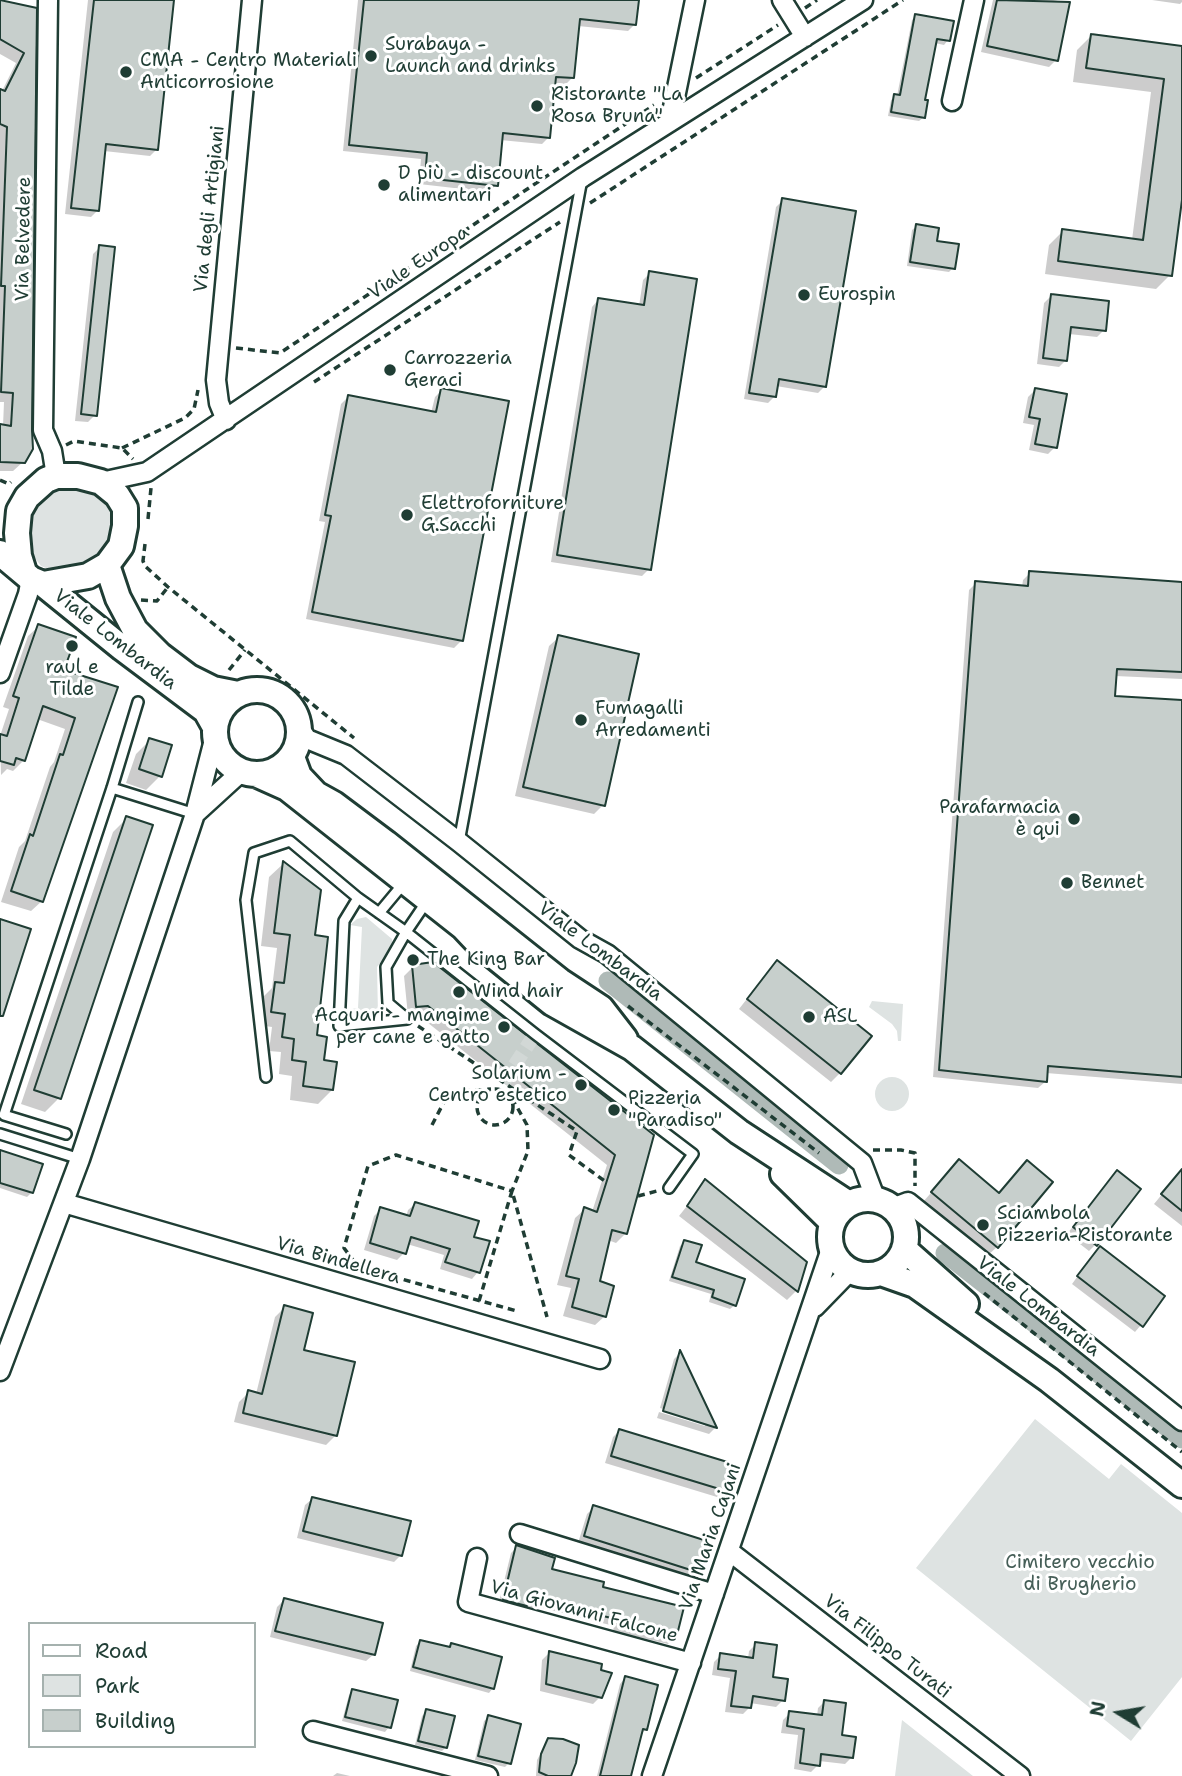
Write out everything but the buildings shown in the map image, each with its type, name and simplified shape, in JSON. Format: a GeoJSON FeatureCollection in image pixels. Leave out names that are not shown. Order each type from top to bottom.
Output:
{"type":"FeatureCollection","features":[{"type":"Feature","properties":{"kind":"main road"},"geometry":{"type":"LineString","coordinates":[[33,578],[19,556],[17,533],[10,512],[46,480],[56,477],[78,476],[101,482],[117,495],[125,508],[121,546],[107,565]]}},
{"type":"Feature","properties":{"kind":"main road","name":"Viale Lombardia"},"geometry":{"type":"LineString","coordinates":[[0,552],[206,711],[215,732]]}},
{"type":"Feature","properties":{"kind":"main road","name":"Viale Lombardia"},"geometry":{"type":"LineString","coordinates":[[33,578],[88,576],[107,565],[118,598],[135,630],[160,655],[201,683],[213,689],[238,694]]}},
{"type":"Feature","properties":{"kind":"main road"},"geometry":{"type":"LineString","coordinates":[[250,773],[277,770],[292,757],[298,746],[300,729],[296,713],[285,700],[271,691],[254,690],[238,694],[227,702],[219,714],[215,732],[219,751],[228,763],[250,773],[287,788],[463,927],[479,944],[552,1003],[632,1048],[739,1132],[849,1204]]}},
{"type":"Feature","properties":{"kind":"main road"},"geometry":{"type":"LineString","coordinates":[[292,757],[299,776],[316,794],[334,804],[386,843],[560,981],[601,1009],[632,1048]]}},
{"type":"Feature","properties":{"kind":"main road"},"geometry":{"type":"LineString","coordinates":[[739,1132],[832,1222]]}},
{"type":"Feature","properties":{"kind":"main road"},"geometry":{"type":"LineString","coordinates":[[863,1199],[884,1204],[900,1216],[905,1227],[904,1249],[895,1264],[881,1273],[865,1275],[850,1271],[842,1265],[831,1249],[832,1222],[849,1204],[863,1199]]}},
{"type":"Feature","properties":{"kind":"main road"},"geometry":{"type":"LineString","coordinates":[[904,1249],[1049,1380]]}},
{"type":"Feature","properties":{"kind":"main road"},"geometry":{"type":"LineString","coordinates":[[881,1273],[915,1285],[1049,1380],[1182,1485]]}},
{"type":"Feature","properties":{"kind":"street","name":"Via Belvedere"},"geometry":{"type":"LineString","coordinates":[[48,0],[43,430],[52,450],[56,477]]}},
{"type":"Feature","properties":{"kind":"street","name":"Via degli Artigiani"},"geometry":{"type":"LineString","coordinates":[[226,420],[219,403],[216,380],[218,345],[252,0]]}},
{"type":"Feature","properties":{"kind":"street"},"geometry":{"type":"LineString","coordinates":[[670,122],[695,0]]}},
{"type":"Feature","properties":{"kind":"street"},"geometry":{"type":"LineString","coordinates":[[782,0],[805,37]]}},
{"type":"Feature","properties":{"kind":"street","name":"Viale Europa"},"geometry":{"type":"LineString","coordinates":[[101,482],[147,472],[583,177],[863,0]]}},
{"type":"Feature","properties":{"kind":"street"},"geometry":{"type":"LineString","coordinates":[[952,101],[974,0]]}},
{"type":"Feature","properties":{"kind":"street"},"geometry":{"type":"LineString","coordinates":[[0,673],[33,578]]}},
{"type":"Feature","properties":{"kind":"street","name":"Viale Lombardia"},"geometry":{"type":"LineString","coordinates":[[300,729],[307,739],[346,755],[580,939],[607,954],[862,1163],[884,1204],[908,1202],[1182,1420]]}},
{"type":"Feature","properties":{"kind":"street"},"geometry":{"type":"LineString","coordinates":[[0,1371],[80,1159],[195,814],[215,732]]}},
{"type":"Feature","properties":{"kind":"street"},"geometry":{"type":"LineString","coordinates":[[195,814],[250,773]]}},
{"type":"Feature","properties":{"kind":"street","name":"Via Bindellera"},"geometry":{"type":"LineString","coordinates":[[64,1203],[600,1360]]}},
{"type":"Feature","properties":{"kind":"street","name":"Via Maria Cajani"},"geometry":{"type":"LineString","coordinates":[[652,1776],[831,1249]]}},
{"type":"Feature","properties":{"kind":"street","name":"Via Maria Cajani"},"geometry":{"type":"LineString","coordinates":[[810,1312],[850,1271]]}},
{"type":"Feature","properties":{"kind":"street"},"geometry":{"type":"LineString","coordinates":[[520,1534],[714,1594]]}},
{"type":"Feature","properties":{"kind":"street","name":"Via Filippo Turati"},"geometry":{"type":"LineString","coordinates":[[729,1551],[1020,1776]]}},
{"type":"Feature","properties":{"kind":"street","name":"Via Giovanni Falcone"},"geometry":{"type":"LineString","coordinates":[[477,1558],[468,1602],[691,1663]]}},
{"type":"Feature","properties":{"kind":"street"},"geometry":{"type":"LineString","coordinates":[[313,1731],[488,1776]]}},
{"type":"Feature","properties":{"kind":"lane"},"geometry":{"type":"LineString","coordinates":[[459,842],[583,177]]}},
{"type":"Feature","properties":{"kind":"lane"},"geometry":{"type":"LineString","coordinates":[[66,1134],[4,1115],[138,702]]}},
{"type":"Feature","properties":{"kind":"lane"},"geometry":{"type":"LineString","coordinates":[[112,788],[195,814]]}},
{"type":"Feature","properties":{"kind":"lane"},"geometry":{"type":"LineString","coordinates":[[266,1077],[246,900],[254,853],[290,841],[358,898],[406,932],[693,1154],[669,1188]]}},
{"type":"Feature","properties":{"kind":"lane"},"geometry":{"type":"LineString","coordinates":[[386,843],[398,865],[420,880],[428,899],[386,967],[388,1003],[407,1019]]}},
{"type":"Feature","properties":{"kind":"lane"},"geometry":{"type":"LineString","coordinates":[[379,913],[406,882]]}},
{"type":"Feature","properties":{"kind":"lane"},"geometry":{"type":"LineString","coordinates":[[358,898],[344,921],[339,1026],[407,1019]]}},
{"type":"Feature","properties":{"kind":"lane"},"geometry":{"type":"LineString","coordinates":[[0,1134],[80,1159]]}},
{"type":"Feature","properties":{"kind":"path"},"geometry":{"type":"LineString","coordinates":[[218,345],[280,353],[817,0]]}},
{"type":"Feature","properties":{"kind":"path"},"geometry":{"type":"LineString","coordinates":[[312,384],[903,0]]}},
{"type":"Feature","properties":{"kind":"path"},"geometry":{"type":"LineString","coordinates":[[122,448],[185,418],[194,409],[199,381]]}},
{"type":"Feature","properties":{"kind":"path"},"geometry":{"type":"LineString","coordinates":[[407,1019],[577,1131],[569,1156],[606,1182]]}},
{"type":"Feature","properties":{"kind":"path"},"geometry":{"type":"LineString","coordinates":[[493,1089],[483,1093],[477,1103],[478,1114],[486,1123],[497,1125],[506,1122],[512,1114],[512,1098]]}},
{"type":"Feature","properties":{"kind":"path"},"geometry":{"type":"LineString","coordinates":[[432,1125],[443,1102],[465,1091],[493,1089],[500,1089],[512,1098],[527,1125],[528,1151],[512,1191],[479,1301]]}},
{"type":"Feature","properties":{"kind":"path"},"geometry":{"type":"LineString","coordinates":[[512,1191],[396,1155],[368,1166],[344,1248],[358,1267],[517,1311]]}},
{"type":"Feature","properties":{"kind":"path"},"geometry":{"type":"LineString","coordinates":[[639,1196],[669,1188]]}},
{"type":"Feature","properties":{"kind":"path"},"geometry":{"type":"LineString","coordinates":[[512,1191],[547,1317]]}},
{"type":"Feature","properties":{"kind":"green space"},"geometry":{"type":"Polygon","coordinates":[[[76,488],[95,493],[113,512],[113,525],[110,541],[99,556],[84,564],[51,570],[41,566],[31,553],[29,533],[31,515],[37,504],[52,490],[76,488]]]}},
{"type":"Feature","properties":{"kind":"green space"},"geometry":{"type":"Polygon","coordinates":[[[366,917],[392,939],[393,947],[377,967],[378,1015],[376,1018],[350,1020],[346,1017],[345,1010],[358,1008],[362,927],[350,925],[357,919],[366,917]]]}},
{"type":"Feature","properties":{"kind":"green space"},"geometry":{"type":"Polygon","coordinates":[[[872,1001],[903,1004],[901,1041],[898,1041],[897,1031],[892,1024],[869,1007],[872,1001]]]}},
{"type":"Feature","properties":{"kind":"green space"},"geometry":{"type":"Polygon","coordinates":[[[892,1077],[904,1082],[909,1094],[904,1106],[892,1111],[880,1106],[875,1094],[880,1082],[892,1077]]]}},
{"type":"Feature","properties":{"kind":"green space","name":"Cimitero vecchio di Brugherio"},"geometry":{"type":"Polygon","coordinates":[[[1035,1419],[1109,1479],[1121,1464],[1182,1513],[1182,1677],[1131,1741],[916,1568],[1035,1419]]]}},
{"type":"Feature","properties":{"kind":"green space"},"geometry":{"type":"Polygon","coordinates":[[[902,1720],[973,1776],[895,1776],[902,1720]]]}},
{"type":"Feature","properties":{"kind":"waterway"},"geometry":{"type":"LineString","coordinates":[[608,981],[839,1165]]}},
{"type":"Feature","properties":{"kind":"waterway"},"geometry":{"type":"LineString","coordinates":[[945,1253],[1182,1439]]}},
{"type":"Feature","properties":{"kind":"tunnel"},"geometry":{"type":"LineString","coordinates":[[503,1083],[535,1034]]}},
{"type":"Feature","properties":{"kind":"place","name":"Surabaya - Launch and drinks"},"geometry":{"type":"Point","coordinates":[371,56]}},
{"type":"Feature","properties":{"kind":"place","name":"CMA - Centro Materiali Anticorrosione"},"geometry":{"type":"Point","coordinates":[126,72]}},
{"type":"Feature","properties":{"kind":"place","name":"Ristorante \"La Rosa Bruna\""},"geometry":{"type":"Point","coordinates":[537,106]}},
{"type":"Feature","properties":{"kind":"place","name":"D più - discount alimentari"},"geometry":{"type":"Point","coordinates":[384,185]}},
{"type":"Feature","properties":{"kind":"place","name":"Eurospin"},"geometry":{"type":"Point","coordinates":[804,295]}},
{"type":"Feature","properties":{"kind":"place","name":"Carrozzeria Geraci"},"geometry":{"type":"Point","coordinates":[390,370]}},
{"type":"Feature","properties":{"kind":"place","name":"Elettroforniture G.Sacchi"},"geometry":{"type":"Point","coordinates":[407,515]}},
{"type":"Feature","properties":{"kind":"place","name":"raul e Tilde"},"geometry":{"type":"Point","coordinates":[72,646]}},
{"type":"Feature","properties":{"kind":"place","name":"Fumagalli Arredamenti"},"geometry":{"type":"Point","coordinates":[581,720]}},
{"type":"Feature","properties":{"kind":"place","name":"Parafarmacia è qui"},"geometry":{"type":"Point","coordinates":[1074,819]}},
{"type":"Feature","properties":{"kind":"place","name":"Bennet"},"geometry":{"type":"Point","coordinates":[1067,883]}},
{"type":"Feature","properties":{"kind":"place","name":"The King Bar"},"geometry":{"type":"Point","coordinates":[413,960]}},
{"type":"Feature","properties":{"kind":"place","name":"Wind hair"},"geometry":{"type":"Point","coordinates":[459,992]}},
{"type":"Feature","properties":{"kind":"place","name":"ASL"},"geometry":{"type":"Point","coordinates":[809,1017]}},
{"type":"Feature","properties":{"kind":"place","name":"Acquari - mangime per cane e gatto"},"geometry":{"type":"Point","coordinates":[504,1027]}},
{"type":"Feature","properties":{"kind":"place","name":"Solarium - Centro estetico"},"geometry":{"type":"Point","coordinates":[581,1085]}},
{"type":"Feature","properties":{"kind":"place","name":"Pizzeria \"Paradiso\""},"geometry":{"type":"Point","coordinates":[614,1110]}},
{"type":"Feature","properties":{"kind":"place","name":"Sciambola Pizzeria-Ristorante"},"geometry":{"type":"Point","coordinates":[983,1225]}}]}
